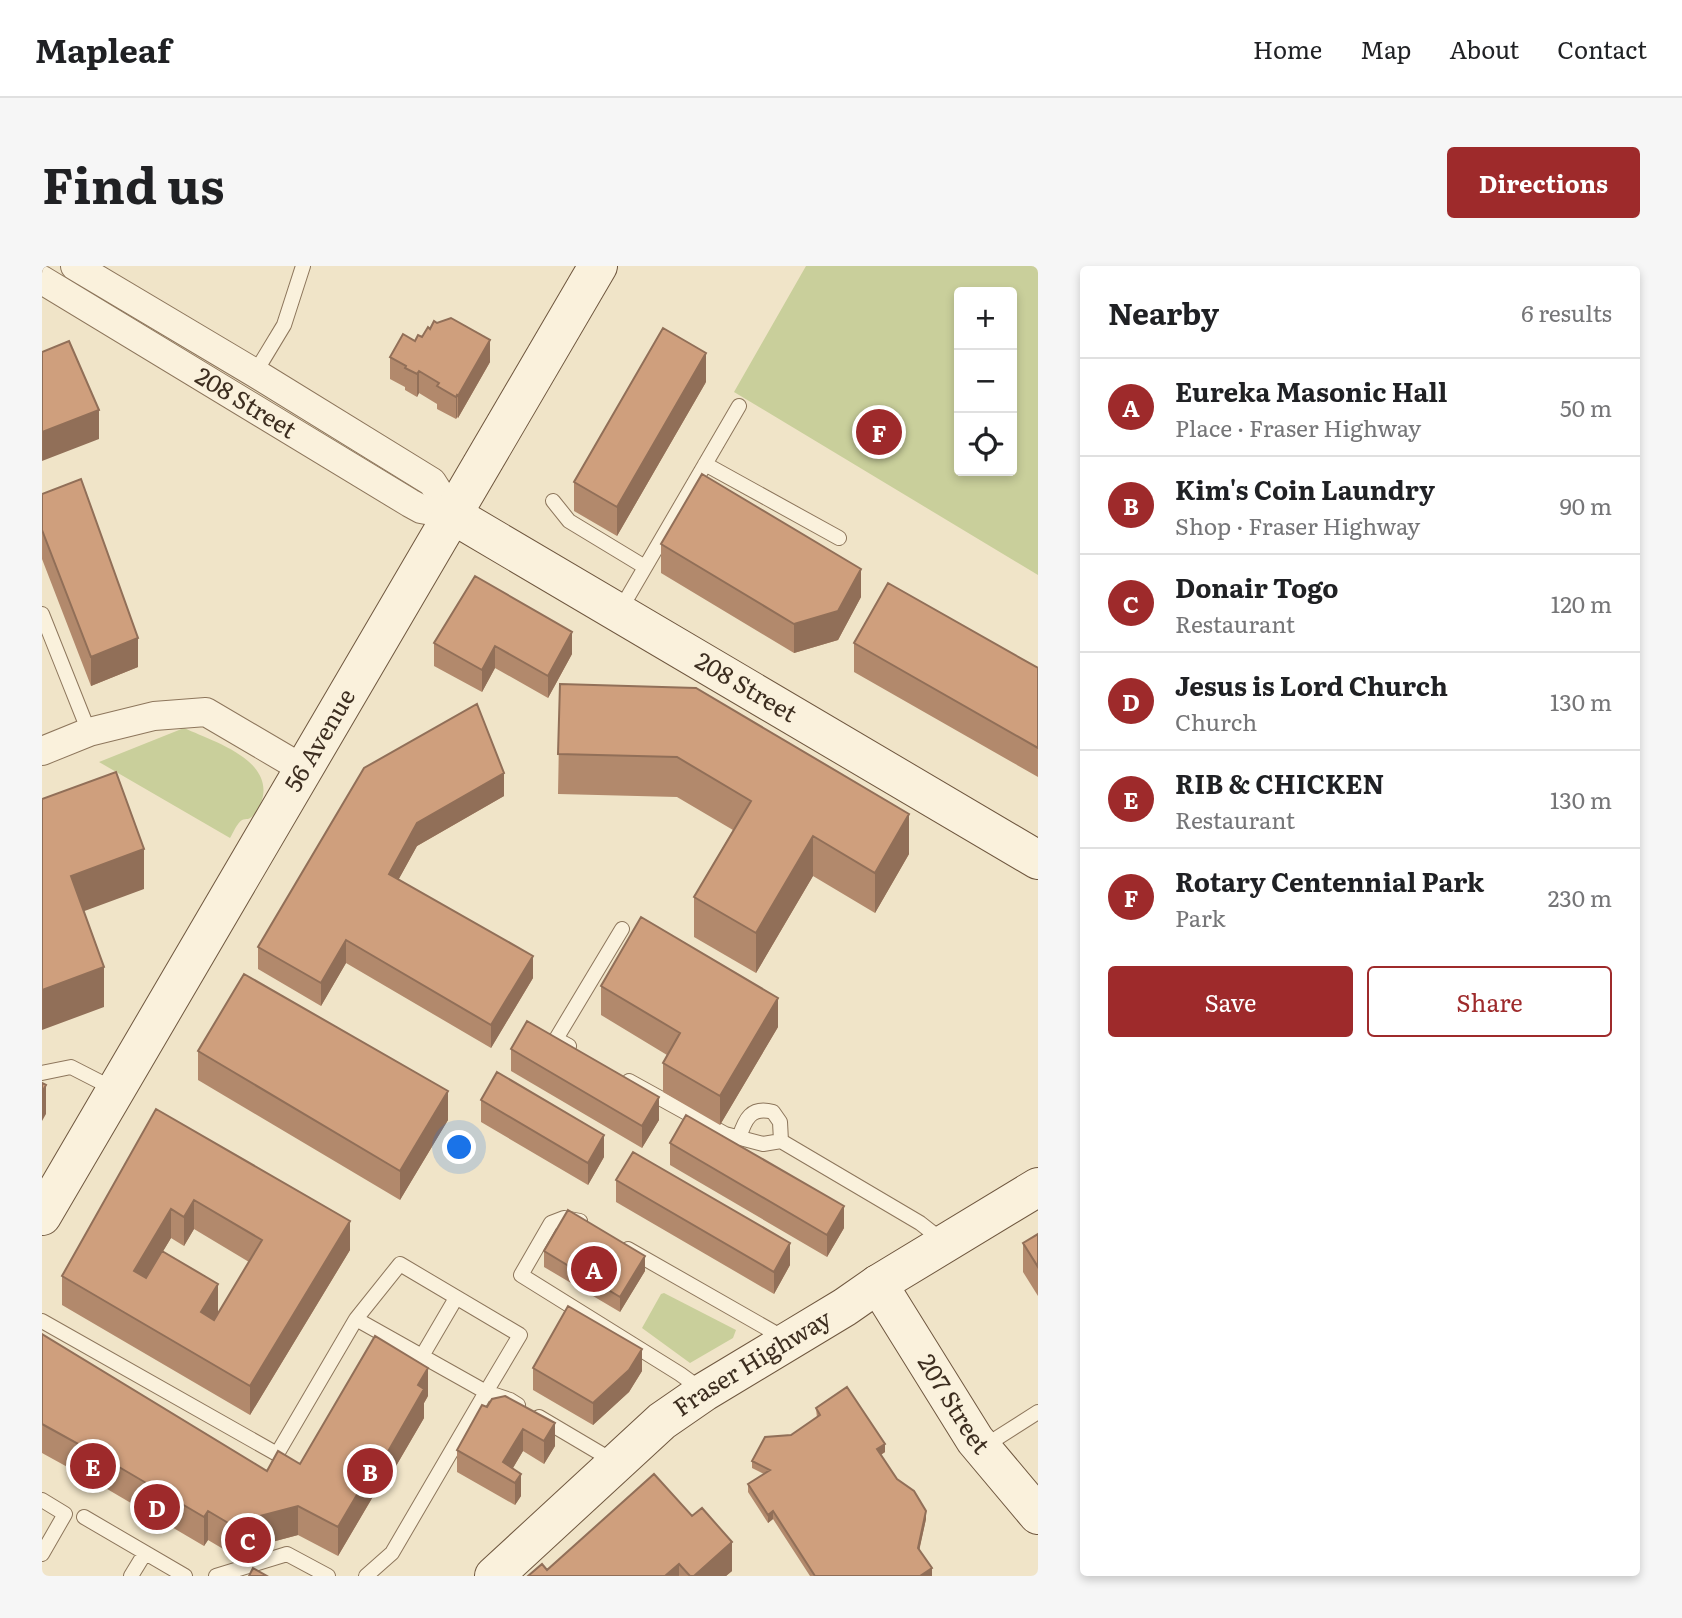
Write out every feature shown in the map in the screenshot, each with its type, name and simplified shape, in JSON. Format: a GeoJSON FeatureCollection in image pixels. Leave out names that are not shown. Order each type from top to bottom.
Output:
{"type":"FeatureCollection","features":[{"type":"Feature","properties":{"kind":"main road","name":"56 Avenue"},"geometry":{"type":"LineString","coordinates":[[42,1216],[598,266]]}},
{"type":"Feature","properties":{"kind":"main road","name":"208 Street"},"geometry":{"type":"LineString","coordinates":[[453,515],[1038,860]]}},
{"type":"Feature","properties":{"kind":"main road","name":"Fraser Highway"},"geometry":{"type":"LineString","coordinates":[[494,1576],[662,1421],[704,1392],[1038,1187]]}},
{"type":"Feature","properties":{"kind":"main road","name":"207 Street"},"geometry":{"type":"LineString","coordinates":[[878,1284],[975,1440],[1038,1515]]}},
{"type":"Feature","properties":{"kind":"street","name":"208 Street"},"geometry":{"type":"LineString","coordinates":[[75,266],[432,482],[453,515]]}},
{"type":"Feature","properties":{"kind":"street","name":"208 Street"},"geometry":{"type":"LineString","coordinates":[[42,280],[410,503],[421,509],[453,515]]}},
{"type":"Feature","properties":{"kind":"street"},"geometry":{"type":"LineString","coordinates":[[42,751],[89,732],[154,716],[206,712],[303,769]]}},
{"type":"Feature","properties":{"kind":"lane"},"geometry":{"type":"LineString","coordinates":[[255,373],[284,325],[303,266]]}},
{"type":"Feature","properties":{"kind":"lane"},"geometry":{"type":"LineString","coordinates":[[618,613],[739,406]]}},
{"type":"Feature","properties":{"kind":"lane"},"geometry":{"type":"LineString","coordinates":[[705,464],[839,538]]}},
{"type":"Feature","properties":{"kind":"lane"},"geometry":{"type":"LineString","coordinates":[[553,501],[569,521],[645,567]]}},
{"type":"Feature","properties":{"kind":"lane"},"geometry":{"type":"LineString","coordinates":[[42,614],[89,732]]}},
{"type":"Feature","properties":{"kind":"lane"},"geometry":{"type":"LineString","coordinates":[[578,1051],[556,1039],[622,929]]}},
{"type":"Feature","properties":{"kind":"lane"},"geometry":{"type":"LineString","coordinates":[[42,1073],[71,1067],[115,1090]]}},
{"type":"Feature","properties":{"kind":"lane"},"geometry":{"type":"LineString","coordinates":[[622,1076],[725,1134],[763,1144],[781,1141],[920,1223],[947,1244]]}},
{"type":"Feature","properties":{"kind":"lane"},"geometry":{"type":"LineString","coordinates":[[739,1138],[743,1125],[753,1112],[763,1109],[773,1112],[780,1122],[781,1141]]}},
{"type":"Feature","properties":{"kind":"lane"},"geometry":{"type":"LineString","coordinates":[[589,1227],[578,1220],[564,1218],[551,1223],[521,1275],[680,1374],[704,1392]]}},
{"type":"Feature","properties":{"kind":"lane"},"geometry":{"type":"LineString","coordinates":[[612,1240],[788,1341]]}},
{"type":"Feature","properties":{"kind":"lane"},"geometry":{"type":"LineString","coordinates":[[42,1321],[277,1454],[356,1318],[400,1264],[520,1335],[392,1553],[366,1576]]}},
{"type":"Feature","properties":{"kind":"lane"},"geometry":{"type":"LineString","coordinates":[[422,1356],[456,1298]]}},
{"type":"Feature","properties":{"kind":"lane"},"geometry":{"type":"LineString","coordinates":[[356,1318],[486,1392],[510,1400],[616,1463]]}},
{"type":"Feature","properties":{"kind":"lane"},"geometry":{"type":"LineString","coordinates":[[982,1448],[1038,1412]]}},
{"type":"Feature","properties":{"kind":"lane"},"geometry":{"type":"LineString","coordinates":[[42,1500],[65,1514],[42,1554]]}},
{"type":"Feature","properties":{"kind":"lane"},"geometry":{"type":"LineString","coordinates":[[84,1517],[185,1576]]}},
{"type":"Feature","properties":{"kind":"lane"},"geometry":{"type":"LineString","coordinates":[[131,1576],[145,1553]]}},
{"type":"Feature","properties":{"kind":"lane"},"geometry":{"type":"LineString","coordinates":[[216,1576],[287,1554],[328,1576]]}},
{"type":"Feature","properties":{"kind":"green space"},"geometry":{"type":"Polygon","coordinates":[[[806,266],[1038,266],[1038,575],[734,392],[806,266]]]}},
{"type":"Feature","properties":{"kind":"green space"},"geometry":{"type":"Polygon","coordinates":[[[184,728],[239,754],[260,775],[263,788],[261,803],[252,816],[238,823],[230,838],[99,762],[184,728]]]}},
{"type":"Feature","properties":{"kind":"green space"},"geometry":{"type":"Polygon","coordinates":[[[664,1293],[736,1330],[733,1338],[690,1363],[642,1328],[664,1293]]]}},
{"type":"Feature","properties":{"kind":"building"},"geometry":{"type":"Polygon","coordinates":[[[451,318],[490,340],[456,397],[437,386],[439,383],[419,371],[417,374],[405,368],[406,366],[390,357],[403,334],[415,341],[418,335],[422,337],[428,327],[430,329],[434,321],[437,323],[451,318]]]}},
{"type":"Feature","properties":{"kind":"building"},"geometry":{"type":"Polygon","coordinates":[[[663,328],[706,353],[617,507],[574,482],[663,328]]]}},
{"type":"Feature","properties":{"kind":"building"},"geometry":{"type":"Polygon","coordinates":[[[69,341],[99,410],[42,432],[42,352],[69,341]]]}},
{"type":"Feature","properties":{"kind":"building"},"geometry":{"type":"Polygon","coordinates":[[[702,474],[861,569],[838,611],[794,624],[661,544],[702,474]]]}},
{"type":"Feature","properties":{"kind":"building"},"geometry":{"type":"Polygon","coordinates":[[[81,479],[138,638],[91,657],[42,530],[42,494],[81,479]]]}},
{"type":"Feature","properties":{"kind":"building"},"geometry":{"type":"Polygon","coordinates":[[[475,576],[572,632],[548,676],[495,646],[482,670],[434,643],[475,576]]]}},
{"type":"Feature","properties":{"kind":"building"},"geometry":{"type":"Polygon","coordinates":[[[888,583],[1038,668],[1038,748],[854,643],[888,583]]]}},
{"type":"Feature","properties":{"kind":"building"},"geometry":{"type":"Polygon","coordinates":[[[560,684],[696,688],[909,814],[875,873],[813,836],[756,933],[694,897],[751,801],[677,757],[558,754],[560,684]]]}},
{"type":"Feature","properties":{"kind":"building"},"geometry":{"type":"Polygon","coordinates":[[[477,704],[504,773],[417,823],[389,874],[533,956],[491,1025],[346,940],[321,983],[258,947],[364,768],[477,704]]]}},
{"type":"Feature","properties":{"kind":"building"},"geometry":{"type":"Polygon","coordinates":[[[116,772],[144,849],[71,876],[104,967],[42,990],[42,799],[116,772]]]}},
{"type":"Feature","properties":{"kind":"building"},"geometry":{"type":"Polygon","coordinates":[[[641,917],[778,998],[720,1096],[663,1063],[680,1033],[601,986],[641,917]]]}},
{"type":"Feature","properties":{"kind":"building"},"geometry":{"type":"Polygon","coordinates":[[[244,974],[448,1091],[400,1171],[198,1051],[244,974]]]}},
{"type":"Feature","properties":{"kind":"building"},"geometry":{"type":"Polygon","coordinates":[[[527,1021],[659,1097],[642,1126],[511,1049],[527,1021]]]}},
{"type":"Feature","properties":{"kind":"building"},"geometry":{"type":"Polygon","coordinates":[[[497,1072],[604,1135],[588,1163],[481,1100],[497,1072]]]}},
{"type":"Feature","properties":{"kind":"building"},"geometry":{"type":"Polygon","coordinates":[[[156,1109],[350,1221],[250,1386],[62,1276],[156,1109]],[[194,1200],[184,1217],[171,1209],[134,1271],[146,1278],[162,1251],[218,1284],[201,1312],[214,1320],[262,1240],[194,1200]]]}},
{"type":"Feature","properties":{"kind":"building"},"geometry":{"type":"Polygon","coordinates":[[[686,1115],[844,1206],[827,1235],[670,1143],[686,1115]]]}},
{"type":"Feature","properties":{"kind":"building"},"geometry":{"type":"Polygon","coordinates":[[[633,1152],[790,1243],[774,1272],[616,1180],[633,1152]]]}},
{"type":"Feature","properties":{"kind":"building"},"geometry":{"type":"Polygon","coordinates":[[[568,1210],[645,1256],[620,1297],[544,1251],[568,1210]]]}},
{"type":"Feature","properties":{"kind":"building"},"geometry":{"type":"Polygon","coordinates":[[[1038,1234],[1038,1267],[1023,1243],[1038,1234]]]}},
{"type":"Feature","properties":{"kind":"building"},"geometry":{"type":"Polygon","coordinates":[[[568,1306],[642,1349],[629,1370],[593,1403],[533,1368],[568,1306]]]}},
{"type":"Feature","properties":{"kind":"building"},"geometry":{"type":"Polygon","coordinates":[[[42,1334],[267,1471],[278,1451],[300,1464],[375,1336],[428,1368],[418,1385],[424,1389],[382,1462],[378,1459],[338,1527],[298,1506],[230,1524],[208,1511],[204,1517],[42,1424],[42,1334]]]}},
{"type":"Feature","properties":{"kind":"building"},"geometry":{"type":"Polygon","coordinates":[[[847,1387],[885,1444],[877,1449],[897,1479],[914,1491],[926,1511],[918,1548],[932,1568],[920,1576],[815,1576],[773,1511],[768,1515],[748,1484],[770,1470],[752,1461],[765,1437],[791,1435],[820,1415],[816,1408],[847,1387]]]}},
{"type":"Feature","properties":{"kind":"building"},"geometry":{"type":"Polygon","coordinates":[[[505,1396],[555,1423],[544,1441],[523,1429],[503,1462],[521,1474],[515,1483],[457,1450],[482,1405],[487,1407],[492,1399],[505,1396]]]}},
{"type":"Feature","properties":{"kind":"building"},"geometry":{"type":"Polygon","coordinates":[[[654,1474],[692,1516],[702,1508],[732,1542],[694,1576],[690,1576],[679,1564],[665,1576],[528,1576],[542,1564],[547,1570],[654,1474]]]}},
{"type":"Feature","properties":{"kind":"building"},"geometry":{"type":"Polygon","coordinates":[[[253,1568],[267,1576],[249,1576],[253,1568]]]}},
{"type":"Feature","properties":{"kind":"place","name":"Rotary Centennial Park"},"geometry":{"type":"Point","coordinates":[879,432]}},
{"type":"Feature","properties":{"kind":"place","name":"Eureka Masonic Hall"},"geometry":{"type":"Point","coordinates":[594,1269]}},
{"type":"Feature","properties":{"kind":"place","name":"RIB & CHICKEN"},"geometry":{"type":"Point","coordinates":[93,1466]}},
{"type":"Feature","properties":{"kind":"place","name":"Kim's Coin Laundry"},"geometry":{"type":"Point","coordinates":[370,1471]}},
{"type":"Feature","properties":{"kind":"place","name":"Jesus is Lord Church"},"geometry":{"type":"Point","coordinates":[157,1507]}},
{"type":"Feature","properties":{"kind":"place","name":"Donair Togo"},"geometry":{"type":"Point","coordinates":[248,1540]}}]}
